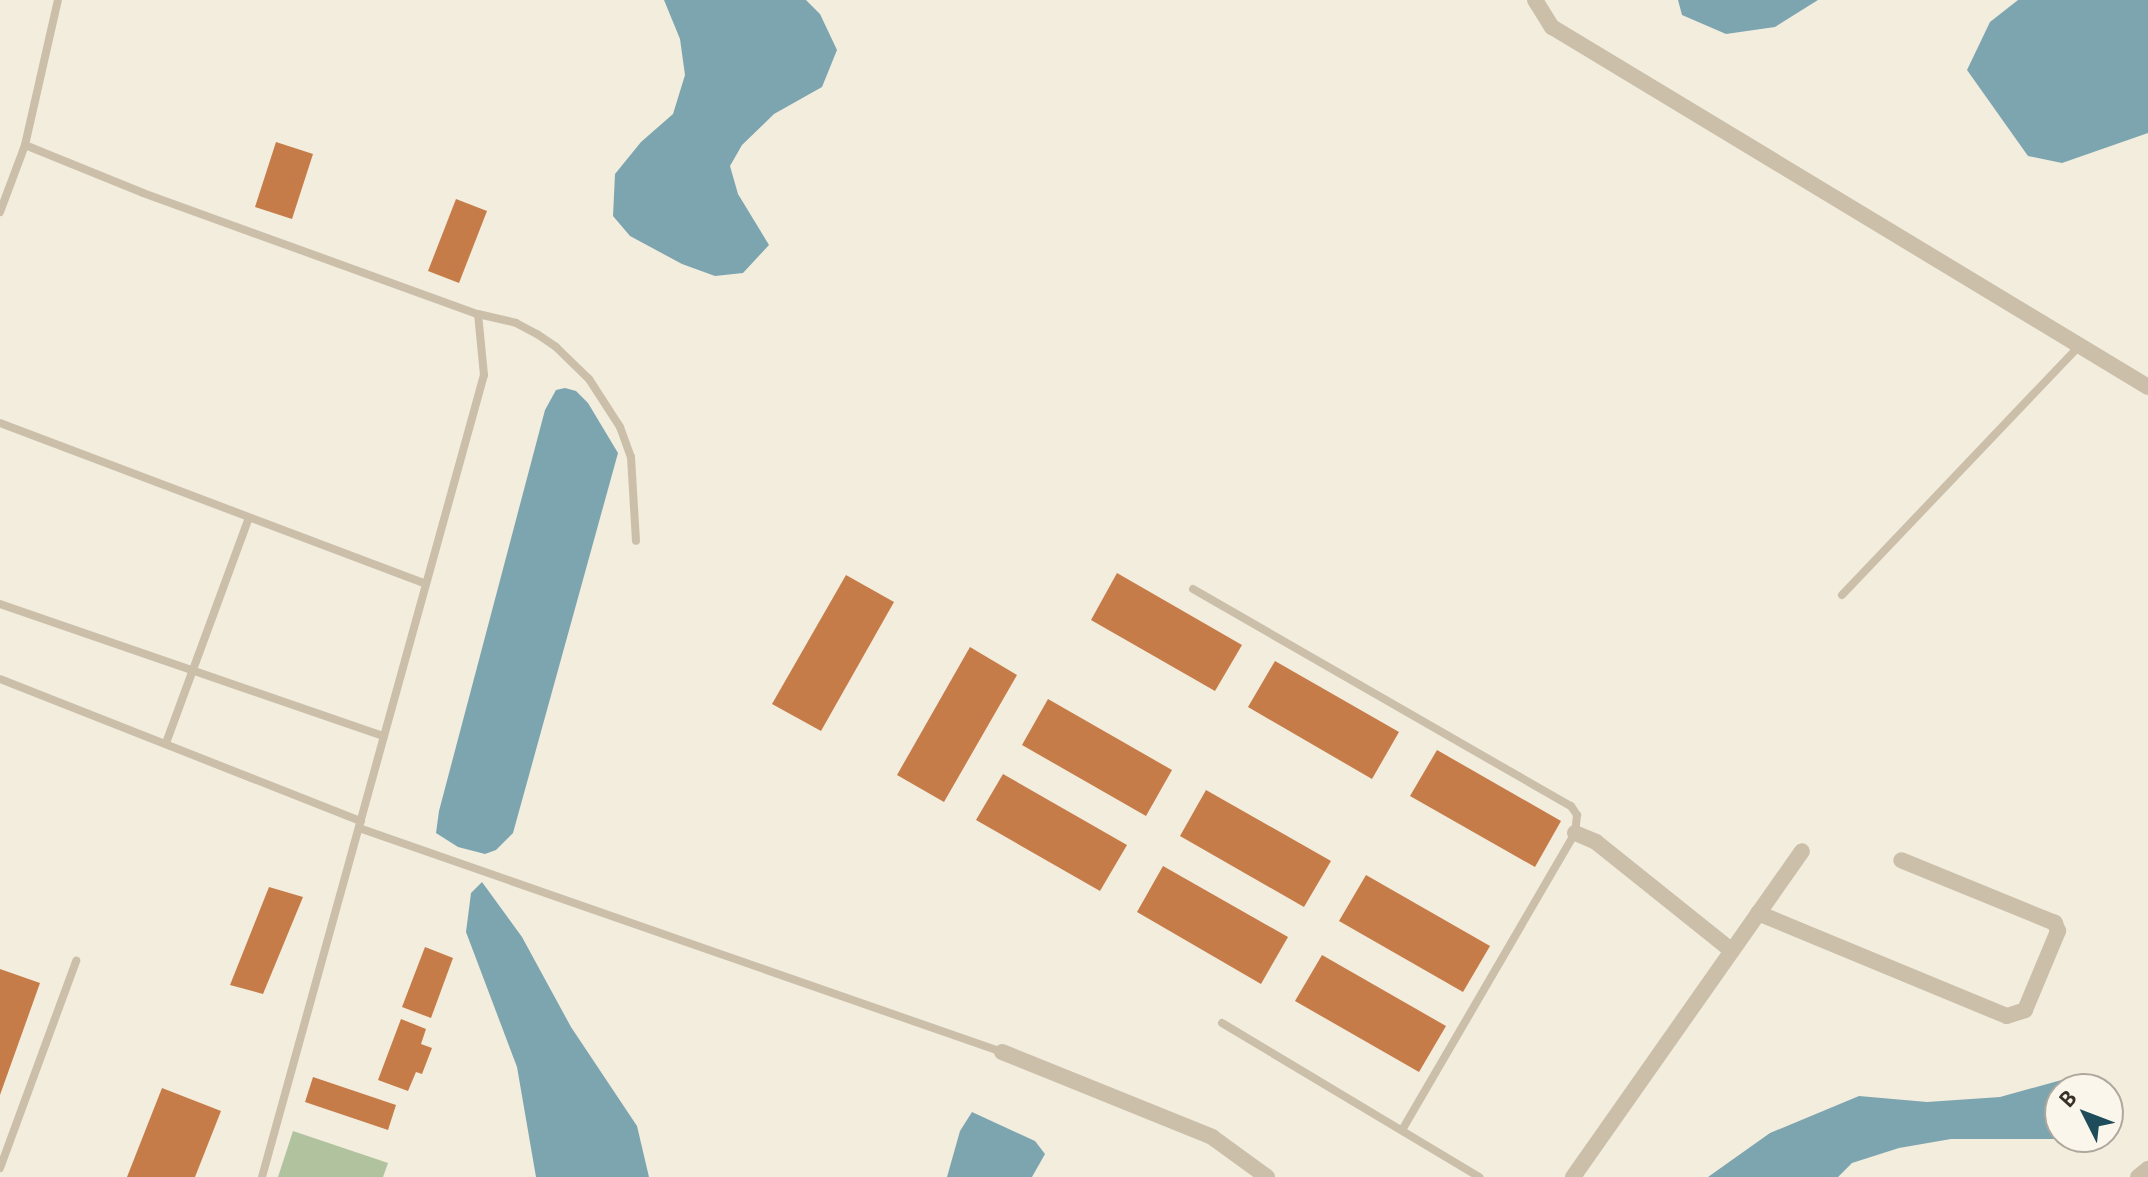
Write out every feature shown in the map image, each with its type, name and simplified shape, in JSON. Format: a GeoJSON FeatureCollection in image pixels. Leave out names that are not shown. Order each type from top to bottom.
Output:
{"type":"FeatureCollection","features":[{"type":"Feature","properties":{"kind":"street"},"geometry":{"type":"LineString","coordinates":[[1535,0],[1552,27],[2148,387]]}},
{"type":"Feature","properties":{"kind":"street"},"geometry":{"type":"LineString","coordinates":[[1575,833],[1596,842],[1732,951]]}},
{"type":"Feature","properties":{"kind":"street"},"geometry":{"type":"LineString","coordinates":[[1573,1177],[1802,851]]}},
{"type":"Feature","properties":{"kind":"street"},"geometry":{"type":"LineString","coordinates":[[1758,913],[2007,1016],[2025,1010],[2058,931],[2055,923],[1901,860]]}},
{"type":"Feature","properties":{"kind":"street"},"geometry":{"type":"LineString","coordinates":[[1002,1052],[1212,1137],[1267,1177]]}},
{"type":"Feature","properties":{"kind":"street"},"geometry":{"type":"LineString","coordinates":[[2138,1177],[2148,1169]]}},
{"type":"Feature","properties":{"kind":"lane"},"geometry":{"type":"LineString","coordinates":[[0,212],[25,145],[58,0]]}},
{"type":"Feature","properties":{"kind":"lane"},"geometry":{"type":"LineString","coordinates":[[25,145],[143,193],[478,314],[516,323],[556,347],[607,403],[631,457],[636,541]]}},
{"type":"Feature","properties":{"kind":"lane"},"geometry":{"type":"LineString","coordinates":[[262,1177],[484,375],[478,314]]}},
{"type":"Feature","properties":{"kind":"lane"},"geometry":{"type":"LineString","coordinates":[[1842,595],[2080,346]]}},
{"type":"Feature","properties":{"kind":"lane"},"geometry":{"type":"LineString","coordinates":[[0,423],[426,584]]}},
{"type":"Feature","properties":{"kind":"lane"},"geometry":{"type":"LineString","coordinates":[[166,743],[249,518]]}},
{"type":"Feature","properties":{"kind":"lane"},"geometry":{"type":"LineString","coordinates":[[1193,589],[1571,806],[1577,815],[1575,833],[1403,1129]]}},
{"type":"Feature","properties":{"kind":"lane"},"geometry":{"type":"LineString","coordinates":[[0,604],[384,736]]}},
{"type":"Feature","properties":{"kind":"lane"},"geometry":{"type":"LineString","coordinates":[[0,679],[166,743],[360,824],[1002,1052]]}},
{"type":"Feature","properties":{"kind":"lane"},"geometry":{"type":"LineString","coordinates":[[0,1168],[76,961]]}},
{"type":"Feature","properties":{"kind":"lane"},"geometry":{"type":"LineString","coordinates":[[1222,1023],[1479,1177]]}},
{"type":"Feature","properties":{"kind":"green space"},"geometry":{"type":"Polygon","coordinates":[[[293,1131],[388,1163],[383,1177],[278,1177],[293,1131]]]}},
{"type":"Feature","properties":{"kind":"water"},"geometry":{"type":"Polygon","coordinates":[[[664,0],[806,0],[820,14],[837,50],[822,87],[774,114],[742,145],[730,166],[738,194],[769,245],[743,273],[715,276],[682,264],[630,236],[613,216],[615,174],[641,142],[673,114],[685,75],[680,39],[664,0]]]}},
{"type":"Feature","properties":{"kind":"water"},"geometry":{"type":"Polygon","coordinates":[[[1678,0],[1818,0],[1775,27],[1726,34],[1682,15],[1678,0]]]}},
{"type":"Feature","properties":{"kind":"water"},"geometry":{"type":"Polygon","coordinates":[[[2018,0],[2148,0],[2148,133],[2062,163],[2028,156],[1967,70],[1990,22],[2018,0]]]}},
{"type":"Feature","properties":{"kind":"water"},"geometry":{"type":"Polygon","coordinates":[[[565,388],[576,391],[588,403],[618,453],[513,833],[496,850],[485,854],[458,847],[436,833],[439,811],[545,410],[556,390],[565,388]]]}},
{"type":"Feature","properties":{"kind":"water"},"geometry":{"type":"Polygon","coordinates":[[[482,882],[522,937],[571,1027],[637,1126],[649,1177],[536,1177],[517,1067],[466,932],[471,893],[482,882]]]}},
{"type":"Feature","properties":{"kind":"water"},"geometry":{"type":"Polygon","coordinates":[[[2044,1085],[2044,1139],[1951,1139],[1899,1148],[1852,1163],[1838,1177],[1708,1177],[1770,1133],[1859,1096],[1927,1102],[2000,1097],[2044,1085]]]}},
{"type":"Feature","properties":{"kind":"water"},"geometry":{"type":"Polygon","coordinates":[[[972,1112],[1035,1141],[1045,1154],[1032,1177],[947,1177],[960,1131],[972,1112]]]}},
{"type":"Feature","properties":{"kind":"building"},"geometry":{"type":"Polygon","coordinates":[[[276,142],[313,154],[292,219],[255,207],[276,142]]]}},
{"type":"Feature","properties":{"kind":"building"},"geometry":{"type":"Polygon","coordinates":[[[456,199],[487,211],[459,283],[428,271],[456,199]]]}},
{"type":"Feature","properties":{"kind":"building"},"geometry":{"type":"Polygon","coordinates":[[[1117,573],[1242,645],[1215,691],[1091,620],[1117,573]]]}},
{"type":"Feature","properties":{"kind":"building"},"geometry":{"type":"Polygon","coordinates":[[[846,575],[894,602],[821,731],[772,704],[846,575]]]}},
{"type":"Feature","properties":{"kind":"building"},"geometry":{"type":"Polygon","coordinates":[[[970,647],[1017,675],[944,802],[897,775],[970,647]]]}},
{"type":"Feature","properties":{"kind":"building"},"geometry":{"type":"Polygon","coordinates":[[[1275,661],[1399,732],[1372,779],[1248,707],[1275,661]]]}},
{"type":"Feature","properties":{"kind":"building"},"geometry":{"type":"Polygon","coordinates":[[[1048,699],[1172,770],[1146,816],[1022,745],[1048,699]]]}},
{"type":"Feature","properties":{"kind":"building"},"geometry":{"type":"Polygon","coordinates":[[[1437,750],[1561,821],[1535,867],[1410,796],[1437,750]]]}},
{"type":"Feature","properties":{"kind":"building"},"geometry":{"type":"Polygon","coordinates":[[[1003,774],[1127,845],[1100,891],[976,820],[1003,774]]]}},
{"type":"Feature","properties":{"kind":"building"},"geometry":{"type":"Polygon","coordinates":[[[1206,790],[1331,861],[1304,907],[1180,836],[1206,790]]]}},
{"type":"Feature","properties":{"kind":"building"},"geometry":{"type":"Polygon","coordinates":[[[1163,866],[1288,937],[1261,984],[1137,912],[1163,866]]]}},
{"type":"Feature","properties":{"kind":"building"},"geometry":{"type":"Polygon","coordinates":[[[1366,875],[1490,946],[1463,992],[1339,921],[1366,875]]]}},
{"type":"Feature","properties":{"kind":"building"},"geometry":{"type":"Polygon","coordinates":[[[269,887],[303,897],[263,994],[230,985],[269,887]]]}},
{"type":"Feature","properties":{"kind":"building"},"geometry":{"type":"Polygon","coordinates":[[[425,947],[453,958],[431,1018],[402,1007],[425,947]]]}},
{"type":"Feature","properties":{"kind":"building"},"geometry":{"type":"Polygon","coordinates":[[[1322,955],[1446,1026],[1419,1072],[1295,1001],[1322,955]]]}},
{"type":"Feature","properties":{"kind":"building"},"geometry":{"type":"Polygon","coordinates":[[[0,969],[40,983],[0,1095],[0,969]]]}},
{"type":"Feature","properties":{"kind":"building"},"geometry":{"type":"Polygon","coordinates":[[[401,1019],[426,1029],[421,1044],[432,1048],[422,1074],[416,1072],[408,1091],[378,1080],[401,1019]]]}},
{"type":"Feature","properties":{"kind":"building"},"geometry":{"type":"Polygon","coordinates":[[[313,1077],[396,1105],[388,1130],[305,1102],[313,1077]]]}},
{"type":"Feature","properties":{"kind":"building"},"geometry":{"type":"Polygon","coordinates":[[[162,1088],[221,1111],[195,1177],[127,1177],[162,1088]]]}}]}
